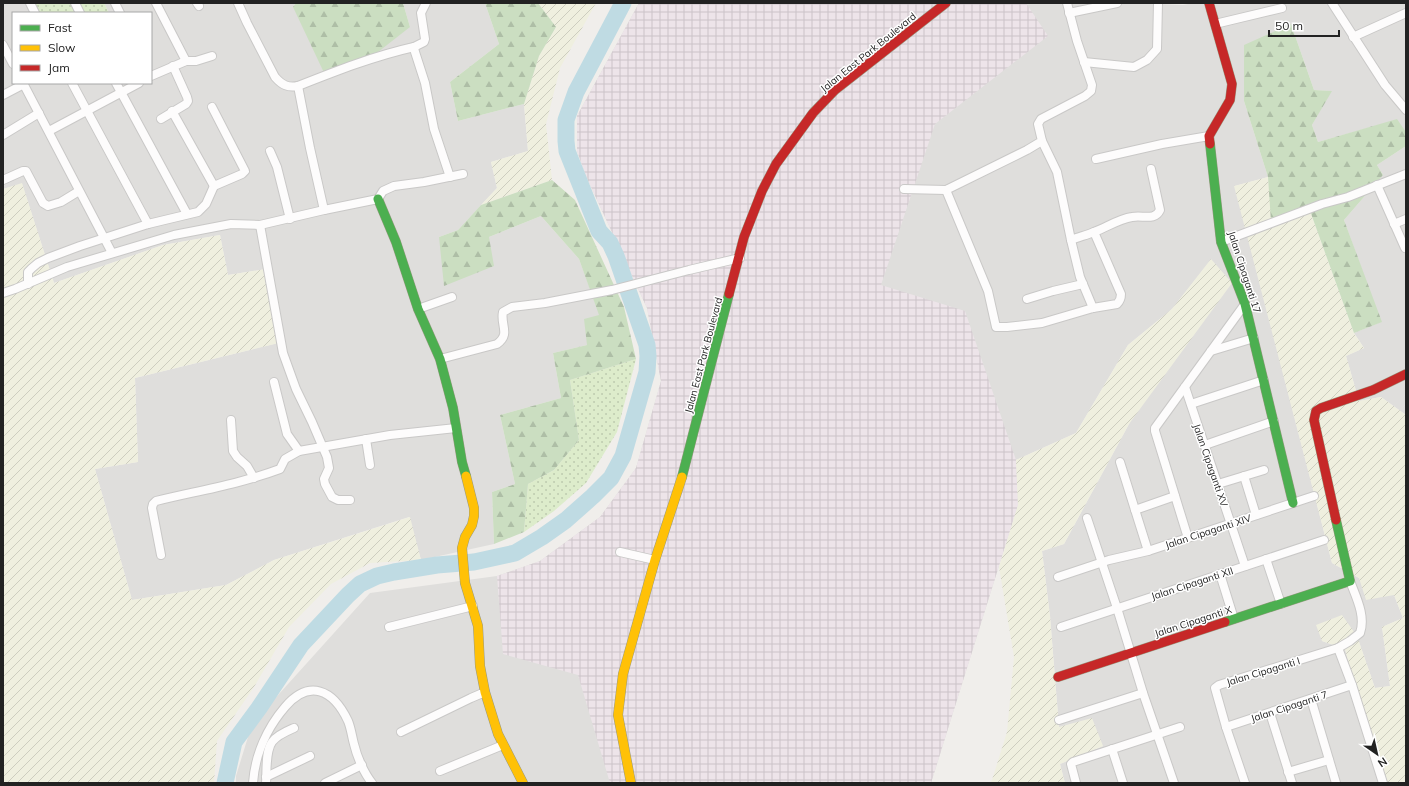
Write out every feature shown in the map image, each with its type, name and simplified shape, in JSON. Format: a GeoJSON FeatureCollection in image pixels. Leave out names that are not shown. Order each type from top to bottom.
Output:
{"type":"FeatureCollection","features":[{"type":"Feature","properties":{"kind":"street"},"geometry":{"type":"LineString","coordinates":[[30,3],[34,12]]}},
{"type":"Feature","properties":{"kind":"street"},"geometry":{"type":"LineString","coordinates":[[75,3],[80,12]]}},
{"type":"Feature","properties":{"kind":"street"},"geometry":{"type":"LineString","coordinates":[[115,3],[120,12]]}},
{"type":"Feature","properties":{"kind":"street"},"geometry":{"type":"LineString","coordinates":[[156,3],[186,61]]}},
{"type":"Feature","properties":{"kind":"street"},"geometry":{"type":"LineString","coordinates":[[238,3],[247,24],[275,77],[282,84],[289,87],[298,86],[345,68],[392,52],[414,47],[424,42],[425,40],[421,13],[426,3]]}},
{"type":"Feature","properties":{"kind":"street","name":"Jalan East Park Boulevard"},"geometry":{"type":"LineString","coordinates":[[631,783],[618,715],[623,674],[642,611],[655,560],[684,474],[740,258],[744,237],[762,191],[776,164],[813,113],[835,90],[946,3]]}},
{"type":"Feature","properties":{"kind":"street"},"geometry":{"type":"LineString","coordinates":[[1067,3],[1077,41],[1092,85],[1091,91],[1085,96],[1041,119],[1038,124],[1042,141],[1056,172],[1070,240],[1080,277],[1093,308]]}},
{"type":"Feature","properties":{"kind":"street"},"geometry":{"type":"LineString","coordinates":[[1069,13],[1117,3]]}},
{"type":"Feature","properties":{"kind":"street"},"geometry":{"type":"LineString","coordinates":[[1084,62],[1134,67],[1147,60],[1157,49],[1158,3]]}},
{"type":"Feature","properties":{"kind":"street"},"geometry":{"type":"LineString","coordinates":[[1096,159],[1162,144],[1209,136],[1230,100],[1232,84],[1209,3]]}},
{"type":"Feature","properties":{"kind":"street"},"geometry":{"type":"LineString","coordinates":[[1332,3],[1385,85],[1406,110]]}},
{"type":"Feature","properties":{"kind":"street"},"geometry":{"type":"LineString","coordinates":[[1215,24],[1282,8]]}},
{"type":"Feature","properties":{"kind":"street"},"geometry":{"type":"LineString","coordinates":[[1353,37],[1406,13]]}},
{"type":"Feature","properties":{"kind":"street"},"geometry":{"type":"LineString","coordinates":[[414,47],[416,58],[425,83],[434,129],[450,177]]}},
{"type":"Feature","properties":{"kind":"street"},"geometry":{"type":"LineString","coordinates":[[4,50],[12,62]]}},
{"type":"Feature","properties":{"kind":"street"},"geometry":{"type":"LineString","coordinates":[[152,74],[186,61],[196,61],[212,56]]}},
{"type":"Feature","properties":{"kind":"street"},"geometry":{"type":"LineString","coordinates":[[161,119],[172,111],[186,104],[188,101],[173,66]]}},
{"type":"Feature","properties":{"kind":"street"},"geometry":{"type":"LineString","coordinates":[[3,95],[21,84]]}},
{"type":"Feature","properties":{"kind":"street"},"geometry":{"type":"LineString","coordinates":[[24,84],[112,253]]}},
{"type":"Feature","properties":{"kind":"street"},"geometry":{"type":"LineString","coordinates":[[72,84],[148,224]]}},
{"type":"Feature","properties":{"kind":"street"},"geometry":{"type":"LineString","coordinates":[[116,84],[187,214]]}},
{"type":"Feature","properties":{"kind":"street"},"geometry":{"type":"LineString","coordinates":[[49,131],[137,84]]}},
{"type":"Feature","properties":{"kind":"street"},"geometry":{"type":"LineString","coordinates":[[298,86],[324,210]]}},
{"type":"Feature","properties":{"kind":"street"},"geometry":{"type":"LineString","coordinates":[[28,284],[28,272],[38,263],[80,246],[148,224],[198,212],[203,208],[214,186],[242,174],[245,171],[212,107]]}},
{"type":"Feature","properties":{"kind":"street"},"geometry":{"type":"LineString","coordinates":[[172,111],[211,178],[214,186]]}},
{"type":"Feature","properties":{"kind":"street"},"geometry":{"type":"LineString","coordinates":[[3,135],[39,113]]}},
{"type":"Feature","properties":{"kind":"street","name":"Jalan Cipaganti 17"},"geometry":{"type":"LineString","coordinates":[[1209,136],[1221,242],[1245,304],[1293,503]]}},
{"type":"Feature","properties":{"kind":"street"},"geometry":{"type":"LineString","coordinates":[[904,189],[946,190],[1042,141]]}},
{"type":"Feature","properties":{"kind":"street"},"geometry":{"type":"LineString","coordinates":[[270,151],[277,167],[290,219]]}},
{"type":"Feature","properties":{"kind":"street"},"geometry":{"type":"LineString","coordinates":[[1070,240],[1132,217],[1154,217],[1158,214],[1160,210],[1151,169]]}},
{"type":"Feature","properties":{"kind":"street"},"geometry":{"type":"LineString","coordinates":[[3,180],[26,171],[43,203],[48,206],[61,202],[79,191]]}},
{"type":"Feature","properties":{"kind":"street"},"geometry":{"type":"LineString","coordinates":[[3,293],[67,267],[174,235],[231,224],[260,225],[290,219],[324,210],[378,199],[383,191],[394,186],[463,174]]}},
{"type":"Feature","properties":{"kind":"street"},"geometry":{"type":"LineString","coordinates":[[1221,242],[1322,204],[1348,197],[1406,174]]}},
{"type":"Feature","properties":{"kind":"street"},"geometry":{"type":"LineString","coordinates":[[1378,185],[1405,248]]}},
{"type":"Feature","properties":{"kind":"street"},"geometry":{"type":"LineString","coordinates":[[946,190],[988,290],[996,327],[1042,323],[1093,308],[1116,304],[1121,298],[1094,232]]}},
{"type":"Feature","properties":{"kind":"street"},"geometry":{"type":"LineString","coordinates":[[378,199],[396,242],[418,309],[440,359],[453,408],[462,462],[474,512],[472,525],[465,537],[462,548],[466,584],[478,626],[478,655],[485,692],[498,734],[523,783]]}},
{"type":"Feature","properties":{"kind":"street"},"geometry":{"type":"LineString","coordinates":[[1394,224],[1406,219]]}},
{"type":"Feature","properties":{"kind":"street"},"geometry":{"type":"LineString","coordinates":[[260,225],[284,353],[296,389],[323,447],[329,468],[324,479],[324,484],[332,497],[338,500],[350,500]]}},
{"type":"Feature","properties":{"kind":"street"},"geometry":{"type":"LineString","coordinates":[[440,359],[497,344],[504,338],[505,332],[502,317],[503,312],[512,307],[545,304],[612,290],[740,258]]}},
{"type":"Feature","properties":{"kind":"street"},"geometry":{"type":"LineString","coordinates":[[1027,299],[1053,290],[1083,284]]}},
{"type":"Feature","properties":{"kind":"street"},"geometry":{"type":"LineString","coordinates":[[418,309],[452,297]]}},
{"type":"Feature","properties":{"kind":"street"},"geometry":{"type":"LineString","coordinates":[[1188,538],[1155,431],[1157,425],[1245,304]]}},
{"type":"Feature","properties":{"kind":"street"},"geometry":{"type":"LineString","coordinates":[[1211,351],[1254,338]]}},
{"type":"Feature","properties":{"kind":"street"},"geometry":{"type":"LineString","coordinates":[[1383,783],[1352,685],[1338,648],[1360,633],[1360,611],[1350,581],[1314,420],[1316,411],[1321,408],[1373,390],[1406,374]]}},
{"type":"Feature","properties":{"kind":"street"},"geometry":{"type":"LineString","coordinates":[[1191,404],[1264,380]]}},
{"type":"Feature","properties":{"kind":"street"},"geometry":{"type":"LineString","coordinates":[[274,382],[287,434],[299,451]]}},
{"type":"Feature","properties":{"kind":"street","name":"Jalan Cipaganti XV"},"geometry":{"type":"LineString","coordinates":[[1185,387],[1245,566]]}},
{"type":"Feature","properties":{"kind":"street"},"geometry":{"type":"LineString","coordinates":[[231,420],[233,451],[237,457],[248,466],[254,478]]}},
{"type":"Feature","properties":{"kind":"street"},"geometry":{"type":"LineString","coordinates":[[1204,445],[1274,421]]}},
{"type":"Feature","properties":{"kind":"street"},"geometry":{"type":"LineString","coordinates":[[161,555],[152,508],[156,501],[254,478],[280,469],[285,459],[299,451],[390,435],[456,428]]}},
{"type":"Feature","properties":{"kind":"street"},"geometry":{"type":"LineString","coordinates":[[366,439],[370,465]]}},
{"type":"Feature","properties":{"kind":"street"},"geometry":{"type":"LineString","coordinates":[[1120,462],[1148,551]]}},
{"type":"Feature","properties":{"kind":"street"},"geometry":{"type":"LineString","coordinates":[[1218,484],[1264,470]]}},
{"type":"Feature","properties":{"kind":"street"},"geometry":{"type":"LineString","coordinates":[[1244,476],[1256,515]]}},
{"type":"Feature","properties":{"kind":"street"},"geometry":{"type":"LineString","coordinates":[[1135,510],[1175,496]]}},
{"type":"Feature","properties":{"kind":"street","name":"Jalan Cipaganti XIV"},"geometry":{"type":"LineString","coordinates":[[1058,577],[1102,562],[1148,551],[1314,496]]}},
{"type":"Feature","properties":{"kind":"street"},"geometry":{"type":"LineString","coordinates":[[1087,518],[1143,693],[1174,783]]}},
{"type":"Feature","properties":{"kind":"street","name":"Jalan Cipaganti XII"},"geometry":{"type":"LineString","coordinates":[[1061,627],[1324,540]]}},
{"type":"Feature","properties":{"kind":"street"},"geometry":{"type":"LineString","coordinates":[[620,552],[655,560]]}},
{"type":"Feature","properties":{"kind":"street"},"geometry":{"type":"LineString","coordinates":[[1266,559],[1281,604]]}},
{"type":"Feature","properties":{"kind":"street"},"geometry":{"type":"LineString","coordinates":[[1220,574],[1234,619]]}},
{"type":"Feature","properties":{"kind":"street","name":"Jalan Cipaganti X"},"geometry":{"type":"LineString","coordinates":[[1058,677],[1350,581]]}},
{"type":"Feature","properties":{"kind":"street"},"geometry":{"type":"LineString","coordinates":[[389,627],[473,606]]}},
{"type":"Feature","properties":{"kind":"street","name":"Jalan Cipaganti I"},"geometry":{"type":"LineString","coordinates":[[1245,783],[1226,727],[1215,688],[1219,685],[1338,648]]}},
{"type":"Feature","properties":{"kind":"street","name":"Jalan Cipaganti 7"},"geometry":{"type":"LineString","coordinates":[[1226,727],[1352,685]]}},
{"type":"Feature","properties":{"kind":"street"},"geometry":{"type":"LineString","coordinates":[[254,783],[259,755],[268,731],[284,708],[297,695],[311,690],[321,691],[342,709],[348,722],[354,747],[362,766],[372,783]]}},
{"type":"Feature","properties":{"kind":"street"},"geometry":{"type":"LineString","coordinates":[[401,732],[485,692]]}},
{"type":"Feature","properties":{"kind":"street"},"geometry":{"type":"LineString","coordinates":[[1059,720],[1143,693]]}},
{"type":"Feature","properties":{"kind":"street"},"geometry":{"type":"LineString","coordinates":[[1311,699],[1336,783]]}},
{"type":"Feature","properties":{"kind":"street"},"geometry":{"type":"LineString","coordinates":[[1270,713],[1292,783]]}},
{"type":"Feature","properties":{"kind":"street"},"geometry":{"type":"LineString","coordinates":[[1076,783],[1071,770],[1072,762],[1180,727]]}},
{"type":"Feature","properties":{"kind":"street"},"geometry":{"type":"LineString","coordinates":[[266,780],[268,750],[272,741],[294,728]]}},
{"type":"Feature","properties":{"kind":"street"},"geometry":{"type":"LineString","coordinates":[[440,771],[503,746]]}},
{"type":"Feature","properties":{"kind":"street"},"geometry":{"type":"LineString","coordinates":[[1112,750],[1123,783]]}},
{"type":"Feature","properties":{"kind":"street"},"geometry":{"type":"LineString","coordinates":[[266,780],[310,756]]}},
{"type":"Feature","properties":{"kind":"street"},"geometry":{"type":"LineString","coordinates":[[1288,772],[1329,760]]}},
{"type":"Feature","properties":{"kind":"street"},"geometry":{"type":"LineString","coordinates":[[325,783],[362,766]]}},
{"type":"Feature","properties":{"kind":"shaded area"},"geometry":{"type":"Polygon","coordinates":[[[3,3],[30,3],[34,12],[12,12],[12,84],[152,84],[152,12],[108,12],[104,3],[296,3],[293,7],[410,27],[403,3],[485,3],[499,44],[450,82],[458,121],[524,104],[528,151],[491,162],[497,188],[458,230],[439,237],[489,237],[541,216],[579,259],[600,316],[587,345],[553,353],[561,398],[500,415],[515,484],[492,492],[494,544],[421,560],[409,517],[274,560],[226,585],[132,600],[95,469],[138,462],[135,378],[278,343],[266,269],[228,275],[220,235],[163,245],[54,283],[22,184],[3,189],[3,3]]]}},
{"type":"Feature","properties":{"kind":"shaded area"},"geometry":{"type":"Polygon","coordinates":[[[639,3],[1138,3],[1183,5],[1193,3],[1406,3],[1406,132],[1396,120],[1318,142],[1312,125],[1331,91],[1314,90],[1291,24],[1244,101],[1268,177],[1235,186],[1332,563],[1394,595],[1403,618],[1382,627],[1390,686],[1375,688],[1357,636],[1322,641],[1345,649],[1380,783],[1065,783],[1060,764],[1103,746],[1059,727],[1050,616],[1042,551],[1064,544],[1129,424],[1211,260],[1172,309],[1128,345],[1076,433],[1016,460],[1018,505],[931,783],[236,783],[236,776],[252,724],[370,593],[497,576],[540,561],[600,517],[636,468],[661,381],[647,308],[586,176],[577,151],[577,116],[639,3]]]}},
{"type":"Feature","properties":{"kind":"shaded area"},"geometry":{"type":"Polygon","coordinates":[[[639,3],[1026,3],[1048,36],[935,124],[881,285],[965,311],[1016,460],[1018,505],[931,783],[610,783],[578,675],[503,654],[497,576],[540,561],[600,517],[636,468],[661,381],[647,308],[586,176],[577,151],[577,116],[639,3]]]}},
{"type":"Feature","properties":{"kind":"shaded area"},"geometry":{"type":"Polygon","coordinates":[[[1406,146],[1406,415],[1381,397],[1359,401],[1346,356],[1364,348],[1354,333],[1381,322],[1344,220],[1383,175],[1377,165],[1406,146]]]}},
{"type":"Feature","properties":{"kind":"green space"},"geometry":{"type":"Polygon","coordinates":[[[30,3],[104,3],[108,12],[34,12],[30,3]]]}},
{"type":"Feature","properties":{"kind":"green space"},"geometry":{"type":"Polygon","coordinates":[[[296,3],[403,3],[410,27],[364,63],[326,77],[293,7],[296,3]]]}},
{"type":"Feature","properties":{"kind":"green space"},"geometry":{"type":"Polygon","coordinates":[[[485,3],[538,3],[556,27],[539,56],[524,104],[458,121],[450,82],[499,44],[485,3]]]}},
{"type":"Feature","properties":{"kind":"green space"},"geometry":{"type":"Polygon","coordinates":[[[538,3],[596,3],[560,68],[546,124],[552,180],[481,205],[497,188],[491,162],[528,151],[524,104],[539,56],[556,27],[538,3]]]}},
{"type":"Feature","properties":{"kind":"green space"},"geometry":{"type":"Polygon","coordinates":[[[1291,24],[1314,90],[1332,91],[1312,125],[1318,142],[1397,119],[1406,132],[1406,146],[1377,165],[1383,175],[1344,220],[1382,322],[1354,333],[1309,208],[1271,222],[1268,177],[1244,101],[1244,45],[1291,24]]]}},
{"type":"Feature","properties":{"kind":"green space"},"geometry":{"type":"Polygon","coordinates":[[[1268,177],[1272,222],[1309,208],[1354,333],[1364,348],[1346,356],[1359,401],[1381,397],[1406,415],[1406,783],[1380,783],[1345,649],[1322,641],[1316,625],[1342,615],[1357,636],[1375,688],[1390,686],[1382,627],[1403,618],[1394,595],[1366,600],[1359,578],[1332,563],[1234,186],[1268,177]]]}},
{"type":"Feature","properties":{"kind":"green space"},"geometry":{"type":"Polygon","coordinates":[[[552,180],[575,200],[624,307],[636,359],[570,380],[579,440],[554,470],[528,484],[524,532],[494,544],[492,492],[515,484],[500,415],[561,398],[553,353],[587,345],[584,319],[599,315],[579,259],[541,216],[489,237],[494,266],[444,286],[439,237],[458,230],[481,205],[552,180]]]}},
{"type":"Feature","properties":{"kind":"green space"},"geometry":{"type":"Polygon","coordinates":[[[22,183],[54,283],[163,245],[220,235],[228,275],[266,269],[279,343],[135,378],[138,462],[95,469],[132,600],[226,585],[274,560],[410,517],[421,560],[370,563],[331,584],[289,627],[254,687],[217,741],[214,783],[3,783],[3,189],[22,183]]]}},
{"type":"Feature","properties":{"kind":"green space"},"geometry":{"type":"Polygon","coordinates":[[[1211,259],[1232,283],[1129,424],[1064,544],[1042,551],[1050,616],[1059,727],[1092,718],[1103,746],[1060,764],[1065,783],[990,783],[1007,732],[1014,657],[999,567],[1018,505],[1016,460],[1076,433],[1128,345],[1172,309],[1211,259]]]}},
{"type":"Feature","properties":{"kind":"green space"},"geometry":{"type":"Polygon","coordinates":[[[636,359],[617,432],[586,483],[554,511],[524,532],[528,484],[554,470],[579,440],[570,380],[636,359]]]}},
{"type":"Feature","properties":{"kind":"waterway"},"geometry":{"type":"LineString","coordinates":[[225,783],[234,742],[259,708],[301,645],[360,584],[377,576],[394,572],[437,565],[474,562],[515,553],[542,537],[566,520],[593,496],[611,478],[623,456],[647,372],[647,345],[616,256],[610,243],[599,231],[567,151],[566,141],[566,120],[576,92],[623,3]]}},
{"type":"Feature","properties":{"kind":"traffic: fast"},"geometry":{"type":"LineString","coordinates":[[1210,144],[1221,242],[1245,304],[1293,503]]}},
{"type":"Feature","properties":{"kind":"traffic: fast"},"geometry":{"type":"LineString","coordinates":[[378,199],[396,242],[418,309],[440,359],[453,408],[462,462],[466,476]]}},
{"type":"Feature","properties":{"kind":"traffic: fast"},"geometry":{"type":"LineString","coordinates":[[682,477],[729,294]]}},
{"type":"Feature","properties":{"kind":"traffic: fast"},"geometry":{"type":"LineString","coordinates":[[1225,622],[1350,581],[1336,520]]}},
{"type":"Feature","properties":{"kind":"traffic: slow"},"geometry":{"type":"LineString","coordinates":[[466,476],[474,508],[474,516],[472,525],[465,537],[462,548],[465,583],[478,626],[480,666],[485,692],[498,734],[523,783]]}},
{"type":"Feature","properties":{"kind":"traffic: slow"},"geometry":{"type":"LineString","coordinates":[[631,783],[618,715],[623,674],[655,560],[682,477]]}},
{"type":"Feature","properties":{"kind":"traffic: jam"},"geometry":{"type":"LineString","coordinates":[[729,294],[744,237],[762,191],[776,164],[813,113],[835,90],[946,3]]}},
{"type":"Feature","properties":{"kind":"traffic: jam"},"geometry":{"type":"LineString","coordinates":[[1209,3],[1232,84],[1230,100],[1209,136],[1210,144]]}},
{"type":"Feature","properties":{"kind":"traffic: jam"},"geometry":{"type":"LineString","coordinates":[[1336,520],[1314,420],[1316,411],[1373,390],[1406,374]]}},
{"type":"Feature","properties":{"kind":"traffic: jam"},"geometry":{"type":"LineString","coordinates":[[1058,677],[1225,622]]}}]}
